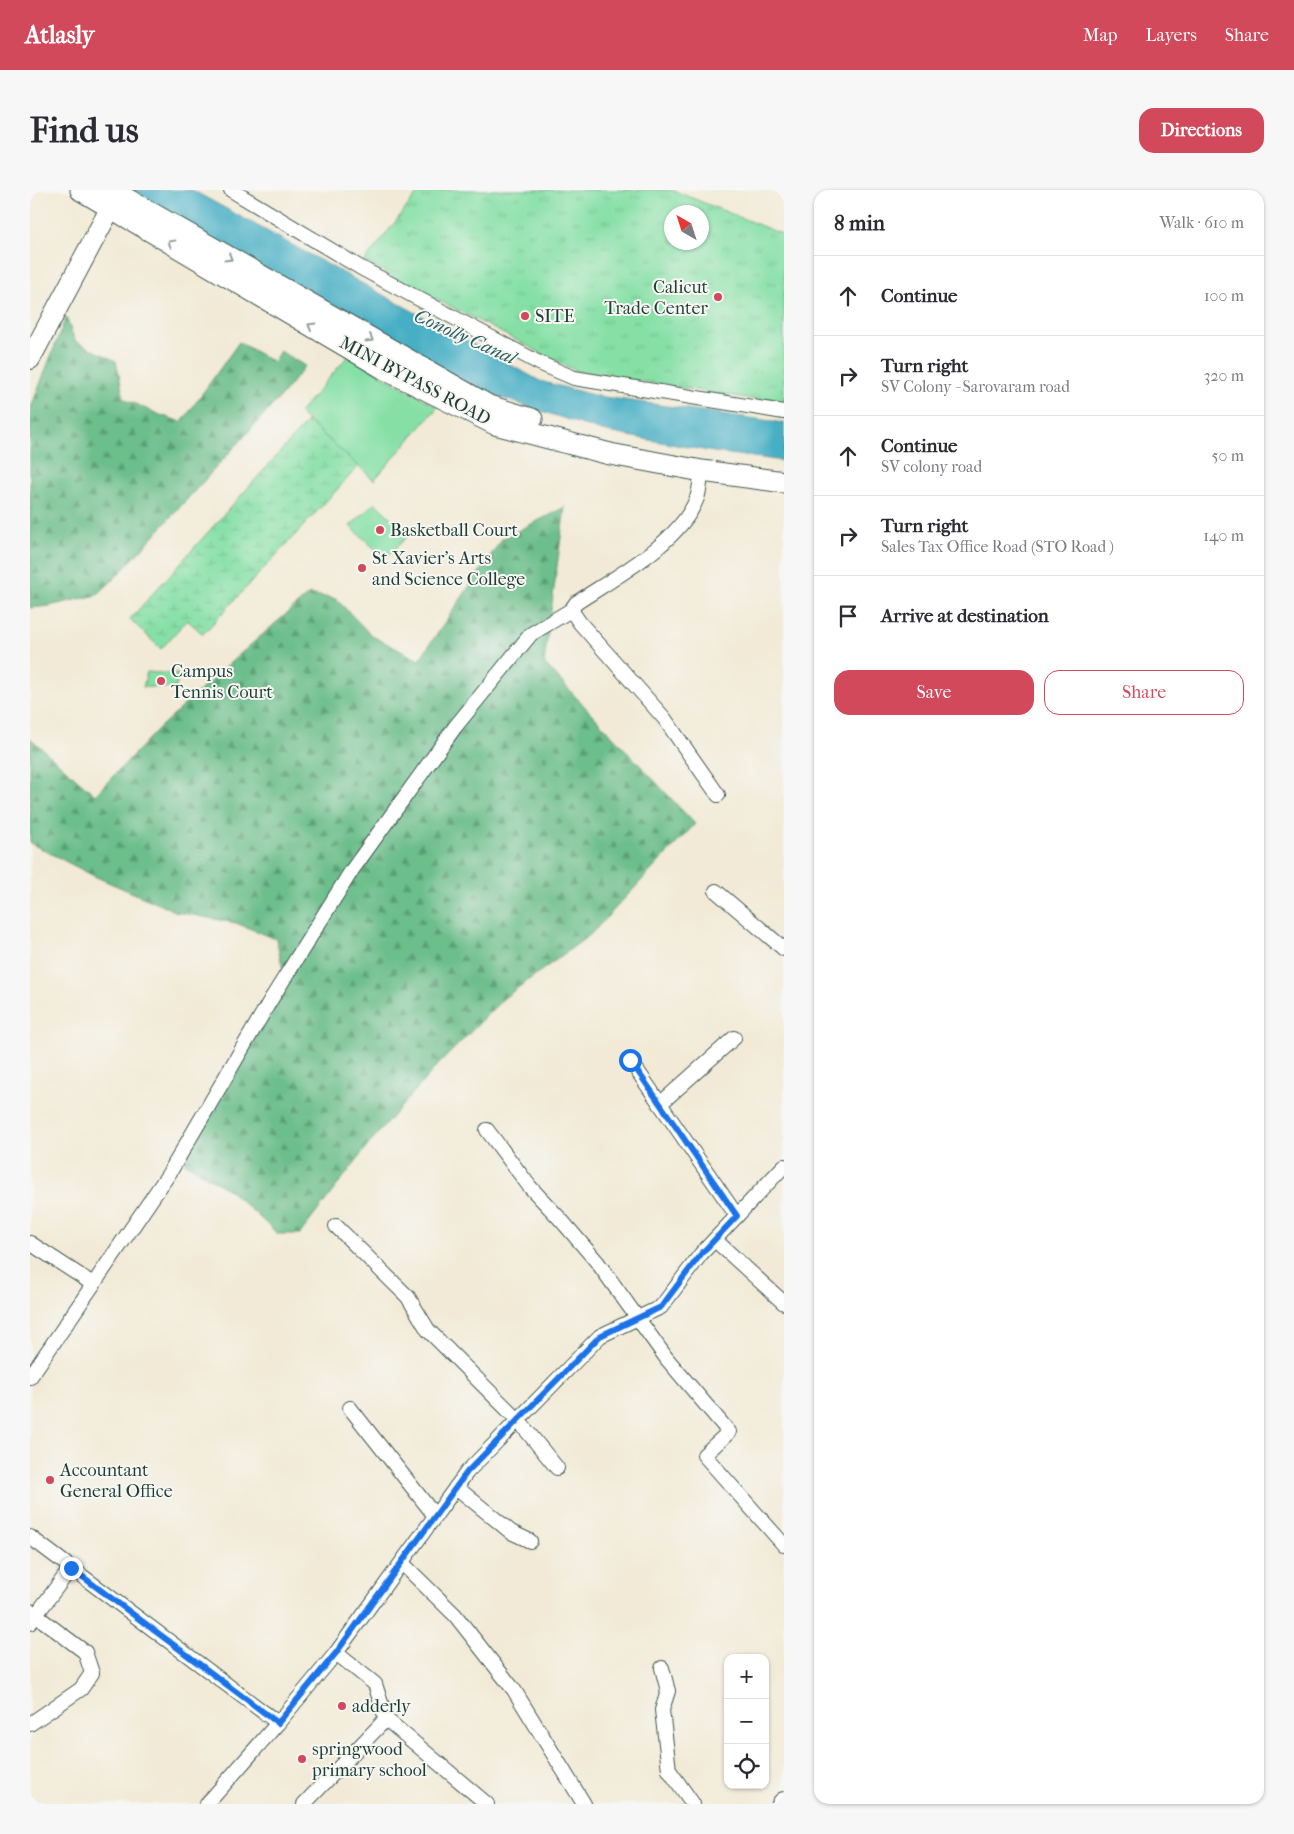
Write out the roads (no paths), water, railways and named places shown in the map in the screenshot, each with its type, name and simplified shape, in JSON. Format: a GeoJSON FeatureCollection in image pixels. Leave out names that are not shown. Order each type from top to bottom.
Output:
{"type":"FeatureCollection","features":[{"type":"Feature","properties":{"kind":"main road","name":"MINI BYPASS ROAD"},"geometry":{"type":"LineString","coordinates":[[81,190],[114,197],[488,406],[599,439],[784,473]]}},
{"type":"Feature","properties":{"kind":"main road","name":"MINI BYPASS ROAD"},"geometry":{"type":"LineString","coordinates":[[114,197],[385,369],[494,424],[610,454],[702,471],[784,482]]}},
{"type":"Feature","properties":{"kind":"street"},"geometry":{"type":"LineString","coordinates":[[231,190],[361,268],[539,364],[574,378],[784,412]]}},
{"type":"Feature","properties":{"kind":"street"},"geometry":{"type":"LineString","coordinates":[[30,359],[114,197]]}},
{"type":"Feature","properties":{"kind":"street"},"geometry":{"type":"LineString","coordinates":[[30,1377],[170,1172],[270,1001],[352,870],[455,727],[531,634],[572,610],[576,603],[660,546],[680,527],[697,498],[702,471]]}},
{"type":"Feature","properties":{"kind":"street"},"geometry":{"type":"LineString","coordinates":[[572,610],[580,623],[664,718],[718,795]]}},
{"type":"Feature","properties":{"kind":"street"},"geometry":{"type":"LineString","coordinates":[[716,891],[784,949]]}},
{"type":"Feature","properties":{"kind":"street"},"geometry":{"type":"LineString","coordinates":[[660,1104],[734,1038]]}},
{"type":"Feature","properties":{"kind":"street"},"geometry":{"type":"LineString","coordinates":[[630,1060],[737,1216]]}},
{"type":"Feature","properties":{"kind":"street"},"geometry":{"type":"LineString","coordinates":[[488,1130],[530,1187],[598,1263],[667,1358],[729,1432],[704,1455],[784,1545]]}},
{"type":"Feature","properties":{"kind":"street"},"geometry":{"type":"LineString","coordinates":[[207,1804],[336,1653],[467,1472],[600,1336],[661,1307],[701,1254],[784,1166]]}},
{"type":"Feature","properties":{"kind":"street"},"geometry":{"type":"LineString","coordinates":[[336,1226],[408,1296],[428,1330],[518,1420],[557,1468]]}},
{"type":"Feature","properties":{"kind":"street"},"geometry":{"type":"LineString","coordinates":[[715,1240],[784,1303]]}},
{"type":"Feature","properties":{"kind":"street"},"geometry":{"type":"LineString","coordinates":[[30,1243],[93,1284]]}},
{"type":"Feature","properties":{"kind":"street"},"geometry":{"type":"LineString","coordinates":[[350,1408],[435,1516]]}},
{"type":"Feature","properties":{"kind":"street"},"geometry":{"type":"LineString","coordinates":[[456,1487],[503,1526],[530,1541]]}},
{"type":"Feature","properties":{"kind":"street"},"geometry":{"type":"LineString","coordinates":[[30,1537],[278,1723]]}},
{"type":"Feature","properties":{"kind":"street"},"geometry":{"type":"LineString","coordinates":[[402,1563],[455,1615],[514,1690],[584,1804]]}},
{"type":"Feature","properties":{"kind":"street"},"geometry":{"type":"LineString","coordinates":[[30,1724],[81,1689],[92,1673],[84,1652],[32,1616],[71,1568]]}},
{"type":"Feature","properties":{"kind":"street"},"geometry":{"type":"LineString","coordinates":[[336,1653],[375,1684],[386,1719],[487,1804]]}},
{"type":"Feature","properties":{"kind":"street"},"geometry":{"type":"LineString","coordinates":[[662,1668],[668,1691],[662,1710],[668,1770],[693,1804]]}},
{"type":"Feature","properties":{"kind":"street"},"geometry":{"type":"LineString","coordinates":[[304,1804],[386,1719]]}},
{"type":"Feature","properties":{"kind":"water"},"geometry":{"type":"Polygon","coordinates":[[[123,190],[192,190],[540,381],[597,396],[784,423],[784,461],[714,452],[602,431],[496,396],[449,374],[123,190]]]}},
{"type":"Feature","properties":{"kind":"place","name":"Calicut Trade Center"},"geometry":{"type":"Point","coordinates":[718,297]}},
{"type":"Feature","properties":{"kind":"place","name":"SITE"},"geometry":{"type":"Point","coordinates":[525,316]}},
{"type":"Feature","properties":{"kind":"place","name":"Basketball Court"},"geometry":{"type":"Point","coordinates":[380,530]}},
{"type":"Feature","properties":{"kind":"place","name":"St Xavier's Arts and Science College"},"geometry":{"type":"Point","coordinates":[362,568]}},
{"type":"Feature","properties":{"kind":"place","name":"Campus Tennis Court"},"geometry":{"type":"Point","coordinates":[161,681]}},
{"type":"Feature","properties":{"kind":"place","name":"Accountant General Office"},"geometry":{"type":"Point","coordinates":[50,1480]}},
{"type":"Feature","properties":{"kind":"place","name":"adderly"},"geometry":{"type":"Point","coordinates":[342,1706]}},
{"type":"Feature","properties":{"kind":"place","name":"springwood primary school"},"geometry":{"type":"Point","coordinates":[302,1759]}},
{"type":"Feature","properties":{"kind":"water label","name":"Conolly Canal"},"geometry":{"type":"Point","coordinates":[465,337]}}]}
